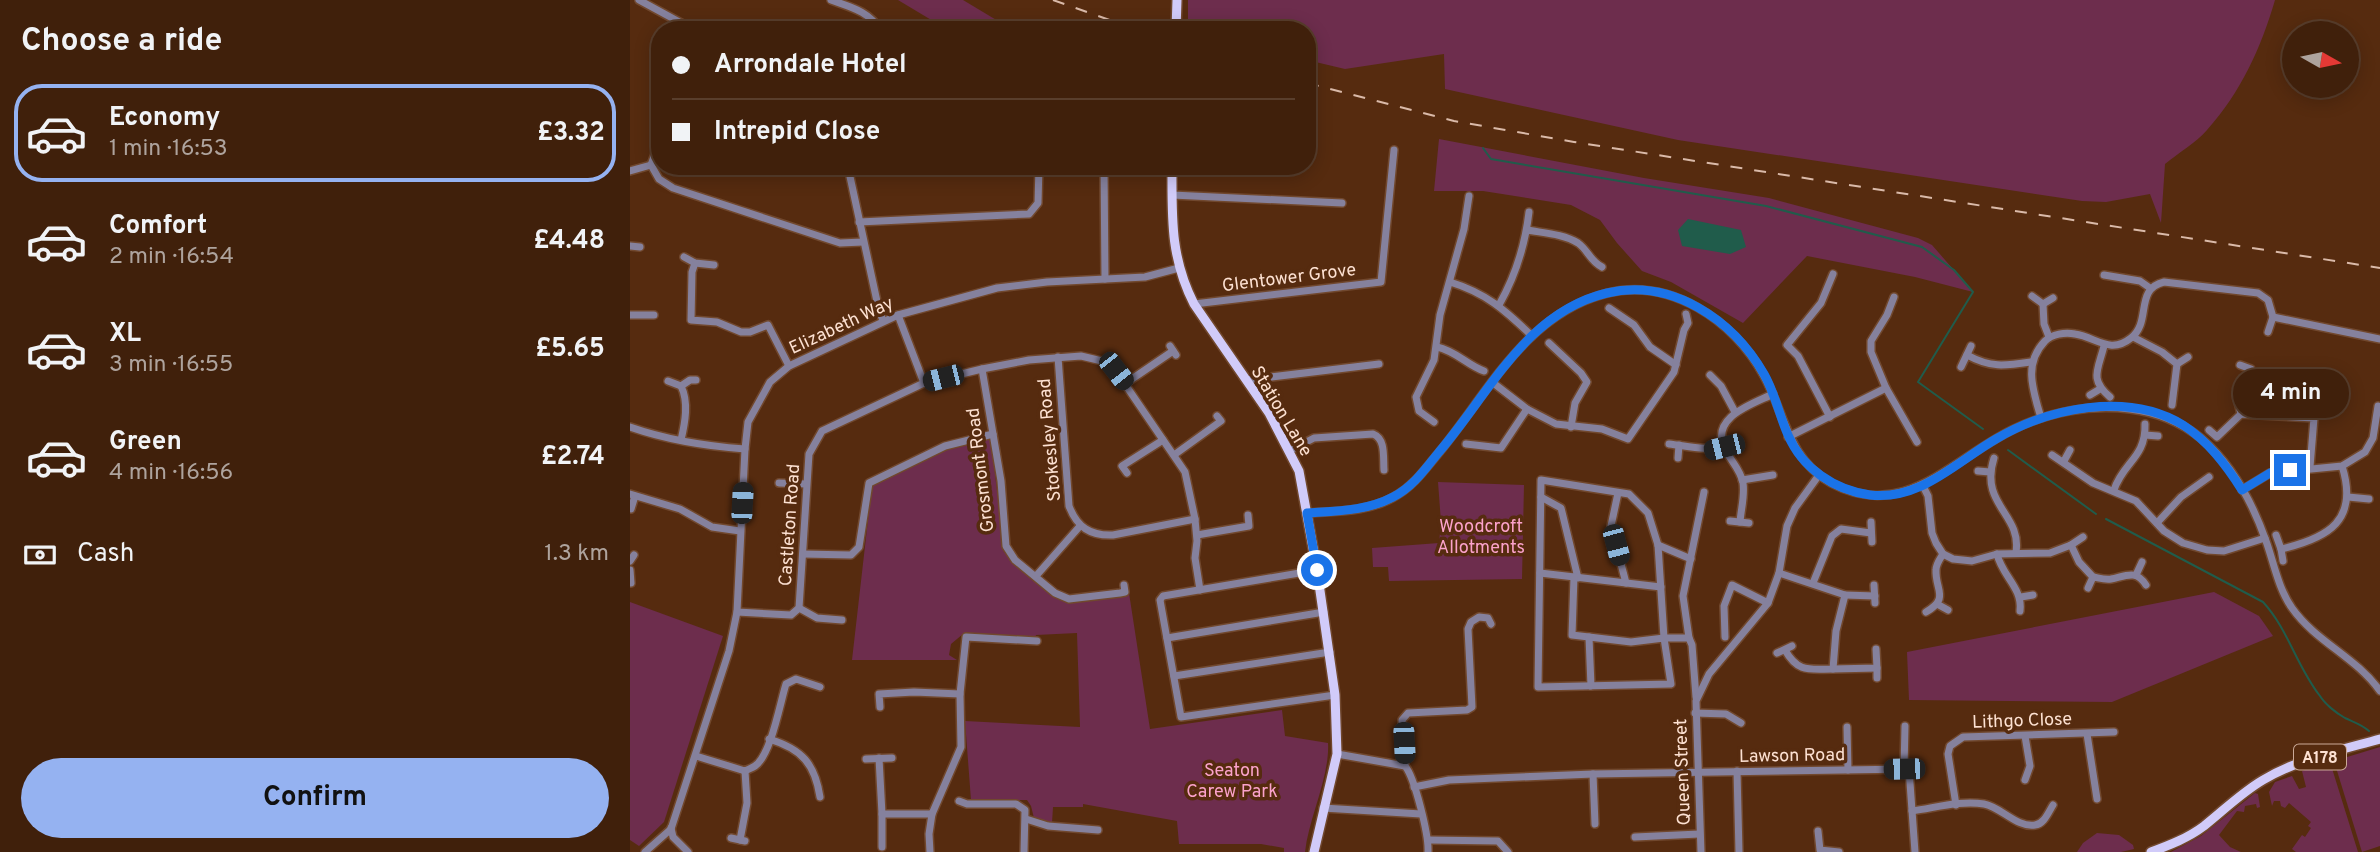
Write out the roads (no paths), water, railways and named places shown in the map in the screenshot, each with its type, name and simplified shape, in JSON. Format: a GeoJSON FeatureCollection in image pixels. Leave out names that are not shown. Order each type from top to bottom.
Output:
{"type":"FeatureCollection","features":[{"type":"Feature","properties":{"kind":"main road"},"geometry":{"type":"LineString","coordinates":[[1176,21],[1177,0]]}},
{"type":"Feature","properties":{"kind":"main road","name":"Station Lane"},"geometry":{"type":"LineString","coordinates":[[1172,175],[1172,227],[1179,268],[1194,304],[1269,413],[1299,471],[1324,612],[1335,695],[1337,754],[1314,852]]}},
{"type":"Feature","properties":{"kind":"main road","name":"A178"},"geometry":{"type":"LineString","coordinates":[[2151,852],[2186,838],[2236,797],[2269,776],[2292,766],[2380,739]]}},
{"type":"Feature","properties":{"kind":"street"},"geometry":{"type":"LineString","coordinates":[[639,0],[669,21]]}},
{"type":"Feature","properties":{"kind":"street"},"geometry":{"type":"LineString","coordinates":[[831,0],[864,12],[875,21]]}},
{"type":"Feature","properties":{"kind":"street","name":"Glentower Grove"},"geometry":{"type":"LineString","coordinates":[[1194,304],[1381,282],[1394,150]]}},
{"type":"Feature","properties":{"kind":"street"},"geometry":{"type":"LineString","coordinates":[[630,171],[651,164]]}},
{"type":"Feature","properties":{"kind":"street"},"geometry":{"type":"LineString","coordinates":[[657,175],[673,188],[840,243],[863,242]]}},
{"type":"Feature","properties":{"kind":"street"},"geometry":{"type":"LineString","coordinates":[[850,175],[883,321]]}},
{"type":"Feature","properties":{"kind":"street"},"geometry":{"type":"LineString","coordinates":[[859,222],[1029,214],[1038,203],[1038,175]]}},
{"type":"Feature","properties":{"kind":"street"},"geometry":{"type":"LineString","coordinates":[[1104,175],[1105,279]]}},
{"type":"Feature","properties":{"kind":"street"},"geometry":{"type":"LineString","coordinates":[[1172,195],[1342,202]]}},
{"type":"Feature","properties":{"kind":"street"},"geometry":{"type":"LineString","coordinates":[[1434,422],[1419,411],[1416,397],[1428,374],[1437,347],[1440,315],[1469,196]]}},
{"type":"Feature","properties":{"kind":"street"},"geometry":{"type":"LineString","coordinates":[[1456,208],[1467,209]]}},
{"type":"Feature","properties":{"kind":"street"},"geometry":{"type":"LineString","coordinates":[[1499,305],[1521,258],[1529,212]]}},
{"type":"Feature","properties":{"kind":"street"},"geometry":{"type":"LineString","coordinates":[[1527,230],[1579,244],[1593,263],[1602,267]]}},
{"type":"Feature","properties":{"kind":"street"},"geometry":{"type":"LineString","coordinates":[[630,246],[640,247]]}},
{"type":"Feature","properties":{"kind":"street"},"geometry":{"type":"LineString","coordinates":[[684,257],[695,263],[714,265]]}},
{"type":"Feature","properties":{"kind":"street"},"geometry":{"type":"LineString","coordinates":[[695,263],[692,272],[691,320],[717,322],[741,332],[750,332],[768,325],[789,366]]}},
{"type":"Feature","properties":{"kind":"street"},"geometry":{"type":"LineString","coordinates":[[1585,271],[1593,263]]}},
{"type":"Feature","properties":{"kind":"street","name":"Elizabeth Way"},"geometry":{"type":"LineString","coordinates":[[645,852],[671,828],[729,651],[737,612],[744,449],[748,422],[765,389],[778,374],[789,366],[898,315],[997,288],[1144,277],[1179,268]]}},
{"type":"Feature","properties":{"kind":"street"},"geometry":{"type":"LineString","coordinates":[[1781,352],[1817,309],[1833,274]]}},
{"type":"Feature","properties":{"kind":"street"},"geometry":{"type":"LineString","coordinates":[[2104,275],[2140,281],[2150,288]]}},
{"type":"Feature","properties":{"kind":"street"},"geometry":{"type":"LineString","coordinates":[[1450,282],[1478,292],[1499,305],[1532,336]]}},
{"type":"Feature","properties":{"kind":"street"},"geometry":{"type":"LineString","coordinates":[[2150,288],[2164,282],[2258,293],[2268,300],[2273,317],[2269,332]]}},
{"type":"Feature","properties":{"kind":"street"},"geometry":{"type":"LineString","coordinates":[[2041,418],[2031,382],[2031,362],[2049,337],[2075,334],[2104,346],[2117,345],[2133,337],[2139,328],[2150,288]]}},
{"type":"Feature","properties":{"kind":"street"},"geometry":{"type":"LineString","coordinates":[[1307,513],[1378,505],[1396,496],[1412,485],[1461,427],[1492,382],[1532,336],[1558,314],[1606,293],[1642,290],[1670,295],[1692,304],[1727,328],[1754,359],[1773,394],[1788,437],[1801,457],[1819,475],[1850,491],[1892,495],[1923,486],[1997,438],[2041,418],[2070,411],[2098,407],[2145,411],[2182,425],[2202,439],[2218,456],[2242,490],[2265,538],[2289,604],[2320,639],[2350,659],[2380,691]]}},
{"type":"Feature","properties":{"kind":"street"},"geometry":{"type":"LineString","coordinates":[[1826,291],[1835,295]]}},
{"type":"Feature","properties":{"kind":"street"},"geometry":{"type":"LineString","coordinates":[[2032,296],[2043,304],[2045,329],[2049,337]]}},
{"type":"Feature","properties":{"kind":"street"},"geometry":{"type":"LineString","coordinates":[[1894,297],[1887,315],[1871,341],[1874,362],[1917,442]]}},
{"type":"Feature","properties":{"kind":"street"},"geometry":{"type":"LineString","coordinates":[[2043,304],[2053,298]]}},
{"type":"Feature","properties":{"kind":"street"},"geometry":{"type":"LineString","coordinates":[[1609,308],[1634,325],[1650,347],[1676,365]]}},
{"type":"Feature","properties":{"kind":"street"},"geometry":{"type":"LineString","coordinates":[[1620,316],[1625,308]]}},
{"type":"Feature","properties":{"kind":"street"},"geometry":{"type":"LineString","coordinates":[[1629,439],[1674,372],[1688,323],[1686,314]]}},
{"type":"Feature","properties":{"kind":"street"},"geometry":{"type":"LineString","coordinates":[[630,315],[644,319],[654,315]]}},
{"type":"Feature","properties":{"kind":"street"},"geometry":{"type":"LineString","coordinates":[[898,315],[924,383]]}},
{"type":"Feature","properties":{"kind":"street"},"geometry":{"type":"LineString","coordinates":[[2273,317],[2380,339]]}},
{"type":"Feature","properties":{"kind":"street"},"geometry":{"type":"LineString","coordinates":[[2133,337],[2162,352],[2177,364]]}},
{"type":"Feature","properties":{"kind":"street"},"geometry":{"type":"LineString","coordinates":[[1549,343],[1587,382],[1575,403],[1572,427]]}},
{"type":"Feature","properties":{"kind":"street"},"geometry":{"type":"LineString","coordinates":[[1787,345],[1802,362],[1830,417]]}},
{"type":"Feature","properties":{"kind":"street"},"geometry":{"type":"LineString","coordinates":[[1961,367],[1971,346]]}},
{"type":"Feature","properties":{"kind":"street"},"geometry":{"type":"LineString","coordinates":[[2104,346],[2097,370],[2100,389],[2110,397]]}},
{"type":"Feature","properties":{"kind":"street"},"geometry":{"type":"LineString","coordinates":[[1437,347],[1458,355],[1470,366],[1485,371]]}},
{"type":"Feature","properties":{"kind":"street"},"geometry":{"type":"LineString","coordinates":[[1126,383],[1173,351]]}},
{"type":"Feature","properties":{"kind":"street"},"geometry":{"type":"LineString","coordinates":[[1967,355],[1990,366],[2031,362]]}},
{"type":"Feature","properties":{"kind":"street","name":"Castleton Road"},"geometry":{"type":"LineString","coordinates":[[737,612],[791,615],[799,608],[809,454],[822,431],[924,383],[982,369],[1058,357],[1082,356],[1102,361],[1116,371],[1185,472],[1195,519],[1195,558],[1200,590]]}},
{"type":"Feature","properties":{"kind":"street","name":"Stokesley Road"},"geometry":{"type":"LineString","coordinates":[[1058,357],[1069,506],[1080,527]]}},
{"type":"Feature","properties":{"kind":"street"},"geometry":{"type":"LineString","coordinates":[[2177,364],[2188,357]]}},
{"type":"Feature","properties":{"kind":"street"},"geometry":{"type":"LineString","coordinates":[[1246,380],[1379,364]]}},
{"type":"Feature","properties":{"kind":"street"},"geometry":{"type":"LineString","coordinates":[[2172,405],[2177,364]]}},
{"type":"Feature","properties":{"kind":"street"},"geometry":{"type":"LineString","coordinates":[[2240,365],[2251,369],[2236,394],[2241,414]]}},
{"type":"Feature","properties":{"kind":"street"},"geometry":{"type":"LineString","coordinates":[[1466,374],[1470,366]]}},
{"type":"Feature","properties":{"kind":"street","name":"Grosmont Road"},"geometry":{"type":"LineString","coordinates":[[982,369],[1000,481],[1006,546],[1015,560],[1055,593],[1069,599],[1125,592],[1124,585]]}},
{"type":"Feature","properties":{"kind":"street"},"geometry":{"type":"LineString","coordinates":[[1710,375],[1721,386],[1735,412]]}},
{"type":"Feature","properties":{"kind":"street"},"geometry":{"type":"LineString","coordinates":[[681,386],[690,380],[696,380]]}},
{"type":"Feature","properties":{"kind":"street"},"geometry":{"type":"LineString","coordinates":[[668,381],[681,386]]}},
{"type":"Feature","properties":{"kind":"street"},"geometry":{"type":"LineString","coordinates":[[1492,382],[1527,409],[1556,424],[1602,429],[1629,439],[1636,445]]}},
{"type":"Feature","properties":{"kind":"street"},"geometry":{"type":"LineString","coordinates":[[2310,384],[2316,387],[2310,467]]}},
{"type":"Feature","properties":{"kind":"street"},"geometry":{"type":"LineString","coordinates":[[681,386],[685,400],[681,440]]}},
{"type":"Feature","properties":{"kind":"street"},"geometry":{"type":"LineString","coordinates":[[1711,391],[1721,386]]}},
{"type":"Feature","properties":{"kind":"street"},"geometry":{"type":"LineString","coordinates":[[1788,437],[1886,388]]}},
{"type":"Feature","properties":{"kind":"street"},"geometry":{"type":"LineString","coordinates":[[2090,395],[2100,389]]}},
{"type":"Feature","properties":{"kind":"street"},"geometry":{"type":"LineString","coordinates":[[1740,522],[1742,480],[1724,447],[1723,431],[1727,420],[1735,412],[1773,394]]}},
{"type":"Feature","properties":{"kind":"street"},"geometry":{"type":"LineString","coordinates":[[2242,490],[2270,473],[2310,467],[2342,466],[2365,452],[2373,438],[2378,406]]}},
{"type":"Feature","properties":{"kind":"street"},"geometry":{"type":"LineString","coordinates":[[1466,444],[1502,447],[1527,409]]}},
{"type":"Feature","properties":{"kind":"street"},"geometry":{"type":"LineString","coordinates":[[1410,417],[1419,411]]}},
{"type":"Feature","properties":{"kind":"street"},"geometry":{"type":"LineString","coordinates":[[2209,430],[2217,437],[2241,414],[2314,418]]}},
{"type":"Feature","properties":{"kind":"street"},"geometry":{"type":"LineString","coordinates":[[1174,455],[1221,421],[1217,416]]}},
{"type":"Feature","properties":{"kind":"street"},"geometry":{"type":"LineString","coordinates":[[2114,490],[2120,475],[2136,458],[2145,435],[2145,424]]}},
{"type":"Feature","properties":{"kind":"street"},"geometry":{"type":"LineString","coordinates":[[630,427],[709,446],[744,449]]}},
{"type":"Feature","properties":{"kind":"street"},"geometry":{"type":"LineString","coordinates":[[803,554],[851,555],[859,547],[869,483],[945,446],[993,434]]}},
{"type":"Feature","properties":{"kind":"street"},"geometry":{"type":"LineString","coordinates":[[1289,451],[1314,438],[1373,434],[1379,436],[1382,442],[1384,470]]}},
{"type":"Feature","properties":{"kind":"street"},"geometry":{"type":"LineString","coordinates":[[2145,435],[2158,436]]}},
{"type":"Feature","properties":{"kind":"street"},"geometry":{"type":"LineString","coordinates":[[1127,473],[1122,466],[1163,440]]}},
{"type":"Feature","properties":{"kind":"street"},"geometry":{"type":"LineString","coordinates":[[1669,444],[1692,445],[1710,451],[1724,447]]}},
{"type":"Feature","properties":{"kind":"street"},"geometry":{"type":"LineString","coordinates":[[1678,458],[1679,445]]}},
{"type":"Feature","properties":{"kind":"street"},"geometry":{"type":"LineString","coordinates":[[2064,461],[2070,450]]}},
{"type":"Feature","properties":{"kind":"street"},"geometry":{"type":"LineString","coordinates":[[2052,456],[2064,461],[2093,483],[2136,501],[2174,538],[2207,550],[2224,551],[2265,538]]}},
{"type":"Feature","properties":{"kind":"street"},"geometry":{"type":"LineString","coordinates":[[1994,458],[1990,472],[1997,503],[2009,519],[2016,535],[2016,552]]}},
{"type":"Feature","properties":{"kind":"street"},"geometry":{"type":"LineString","coordinates":[[2281,549],[2307,543],[2327,533],[2337,523],[2348,497],[2342,466]]}},
{"type":"Feature","properties":{"kind":"street"},"geometry":{"type":"LineString","coordinates":[[1978,471],[1990,472]]}},
{"type":"Feature","properties":{"kind":"street"},"geometry":{"type":"LineString","coordinates":[[1742,480],[1773,475]]}},
{"type":"Feature","properties":{"kind":"street","name":"Queen Street"},"geometry":{"type":"LineString","coordinates":[[1701,852],[1696,701],[1709,674],[1768,603],[1779,573],[1787,526],[1795,508],[1819,475]]}},
{"type":"Feature","properties":{"kind":"street"},"geometry":{"type":"LineString","coordinates":[[2157,523],[2181,497],[2209,477]]}},
{"type":"Feature","properties":{"kind":"street"},"geometry":{"type":"LineString","coordinates":[[1541,480],[1618,493],[1629,494],[1648,513],[1658,545],[1664,638],[1671,684],[1538,687],[1541,480]]}},
{"type":"Feature","properties":{"kind":"street"},"geometry":{"type":"LineString","coordinates":[[779,483],[806,484]]}},
{"type":"Feature","properties":{"kind":"street"},"geometry":{"type":"LineString","coordinates":[[1923,486],[1930,505],[1932,533],[1943,554],[1966,562],[1997,554],[2050,553],[2071,545],[2082,537]]}},
{"type":"Feature","properties":{"kind":"street"},"geometry":{"type":"LineString","coordinates":[[1696,701],[1692,645],[1683,596],[1704,492]]}},
{"type":"Feature","properties":{"kind":"street"},"geometry":{"type":"LineString","coordinates":[[1618,493],[1611,526],[1626,583]]}},
{"type":"Feature","properties":{"kind":"street"},"geometry":{"type":"LineString","coordinates":[[631,509],[632,495],[680,509],[712,527],[740,531]]}},
{"type":"Feature","properties":{"kind":"street"},"geometry":{"type":"LineString","coordinates":[[1541,497],[1561,508],[1576,577],[1572,635],[1631,642],[1689,638]]}},
{"type":"Feature","properties":{"kind":"street"},"geometry":{"type":"LineString","coordinates":[[2348,497],[2369,499]]}},
{"type":"Feature","properties":{"kind":"street"},"geometry":{"type":"LineString","coordinates":[[1197,535],[1249,526],[1248,515]]}},
{"type":"Feature","properties":{"kind":"street"},"geometry":{"type":"LineString","coordinates":[[1037,576],[1080,527],[1103,535],[1113,535],[1195,519]]}},
{"type":"Feature","properties":{"kind":"street"},"geometry":{"type":"LineString","coordinates":[[1731,521],[1749,523]]}},
{"type":"Feature","properties":{"kind":"street"},"geometry":{"type":"LineString","coordinates":[[1871,522],[1872,542]]}},
{"type":"Feature","properties":{"kind":"street"},"geometry":{"type":"LineString","coordinates":[[1812,583],[1832,536],[1837,531],[1840,529],[1871,533]]}},
{"type":"Feature","properties":{"kind":"street"},"geometry":{"type":"LineString","coordinates":[[2276,536],[2284,561]]}},
{"type":"Feature","properties":{"kind":"street"},"geometry":{"type":"LineString","coordinates":[[1658,545],[1690,559]]}},
{"type":"Feature","properties":{"kind":"street"},"geometry":{"type":"LineString","coordinates":[[2071,545],[2078,562],[2093,577],[2111,579],[2128,573],[2136,575],[2146,585]]}},
{"type":"Feature","properties":{"kind":"street"},"geometry":{"type":"LineString","coordinates":[[1926,612],[1937,604],[1940,587],[1936,569],[1943,554]]}},
{"type":"Feature","properties":{"kind":"street"},"geometry":{"type":"LineString","coordinates":[[1997,554],[2000,568],[2021,597],[2020,611]]}},
{"type":"Feature","properties":{"kind":"street"},"geometry":{"type":"LineString","coordinates":[[2136,575],[2142,562]]}},
{"type":"Feature","properties":{"kind":"street"},"geometry":{"type":"LineString","coordinates":[[630,570],[631,583]]}},
{"type":"Feature","properties":{"kind":"street"},"geometry":{"type":"LineString","coordinates":[[1317,570],[1163,596],[1160,600],[1181,717],[1335,695]]}},
{"type":"Feature","properties":{"kind":"street"},"geometry":{"type":"LineString","coordinates":[[1540,573],[1661,587]]}},
{"type":"Feature","properties":{"kind":"street"},"geometry":{"type":"LineString","coordinates":[[1779,573],[1845,595],[1875,600],[1874,585]]}},
{"type":"Feature","properties":{"kind":"street"},"geometry":{"type":"LineString","coordinates":[[2088,588],[2093,577]]}},
{"type":"Feature","properties":{"kind":"street"},"geometry":{"type":"LineString","coordinates":[[1722,581],[1768,603]]}},
{"type":"Feature","properties":{"kind":"street"},"geometry":{"type":"LineString","coordinates":[[1725,637],[1724,606],[1732,584]]}},
{"type":"Feature","properties":{"kind":"street"},"geometry":{"type":"LineString","coordinates":[[1833,669],[1836,631],[1845,595]]}},
{"type":"Feature","properties":{"kind":"street"},"geometry":{"type":"LineString","coordinates":[[2021,597],[2033,595]]}},
{"type":"Feature","properties":{"kind":"street"},"geometry":{"type":"LineString","coordinates":[[1937,604],[1948,610]]}},
{"type":"Feature","properties":{"kind":"street"},"geometry":{"type":"LineString","coordinates":[[799,608],[817,618],[842,620]]}},
{"type":"Feature","properties":{"kind":"street"},"geometry":{"type":"LineString","coordinates":[[1167,638],[1324,612]]}},
{"type":"Feature","properties":{"kind":"street"},"geometry":{"type":"LineString","coordinates":[[1428,852],[1429,839],[1405,766],[1402,720],[1408,713],[1467,710],[1472,707],[1468,629],[1471,622],[1479,617],[1488,618],[1491,624]]}},
{"type":"Feature","properties":{"kind":"street"},"geometry":{"type":"LineString","coordinates":[[1724,625],[1733,624]]}},
{"type":"Feature","properties":{"kind":"street"},"geometry":{"type":"LineString","coordinates":[[930,852],[932,814],[961,747],[960,694],[966,637],[1037,642]]}},
{"type":"Feature","properties":{"kind":"street"},"geometry":{"type":"LineString","coordinates":[[1589,637],[1591,686]]}},
{"type":"Feature","properties":{"kind":"street"},"geometry":{"type":"LineString","coordinates":[[1876,649],[1877,678]]}},
{"type":"Feature","properties":{"kind":"street"},"geometry":{"type":"LineString","coordinates":[[1784,650],[1799,667],[1877,667]]}},
{"type":"Feature","properties":{"kind":"street"},"geometry":{"type":"LineString","coordinates":[[1174,676],[1330,652]]}},
{"type":"Feature","properties":{"kind":"street"},"geometry":{"type":"LineString","coordinates":[[696,756],[745,771],[757,765],[763,757],[786,684],[796,679],[820,687]]}},
{"type":"Feature","properties":{"kind":"street"},"geometry":{"type":"LineString","coordinates":[[880,707],[875,694],[960,694]]}},
{"type":"Feature","properties":{"kind":"street"},"geometry":{"type":"LineString","coordinates":[[1695,713],[1726,714],[1741,723]]}},
{"type":"Feature","properties":{"kind":"street"},"geometry":{"type":"LineString","coordinates":[[1905,726],[1904,769],[1909,769],[1915,852]]}},
{"type":"Feature","properties":{"kind":"street"},"geometry":{"type":"LineString","coordinates":[[1847,727],[1848,770]]}},
{"type":"Feature","properties":{"kind":"street","name":"Lithgo Close"},"geometry":{"type":"LineString","coordinates":[[1956,805],[1948,754],[1955,741],[1970,736],[2114,732]]}},
{"type":"Feature","properties":{"kind":"street"},"geometry":{"type":"LineString","coordinates":[[2087,734],[2096,799]]}},
{"type":"Feature","properties":{"kind":"street"},"geometry":{"type":"LineString","coordinates":[[2025,736],[2030,766],[2025,780]]}},
{"type":"Feature","properties":{"kind":"street"},"geometry":{"type":"LineString","coordinates":[[769,739],[783,743],[799,753],[811,766],[817,779],[816,793]]}},
{"type":"Feature","properties":{"kind":"street"},"geometry":{"type":"LineString","coordinates":[[1337,754],[1405,766]]}},
{"type":"Feature","properties":{"kind":"street"},"geometry":{"type":"LineString","coordinates":[[879,758],[883,847]]}},
{"type":"Feature","properties":{"kind":"street"},"geometry":{"type":"LineString","coordinates":[[866,759],[892,758]]}},
{"type":"Feature","properties":{"kind":"street","name":"Lawson Road"},"geometry":{"type":"LineString","coordinates":[[1414,787],[1448,780],[1593,774],[1904,769]]}},
{"type":"Feature","properties":{"kind":"street"},"geometry":{"type":"LineString","coordinates":[[731,838],[743,841],[747,803],[745,771]]}},
{"type":"Feature","properties":{"kind":"street"},"geometry":{"type":"LineString","coordinates":[[1737,771],[1739,852]]}},
{"type":"Feature","properties":{"kind":"street"},"geometry":{"type":"LineString","coordinates":[[1593,774],[1595,824]]}},
{"type":"Feature","properties":{"kind":"street"},"geometry":{"type":"LineString","coordinates":[[959,801],[967,804],[1016,804],[1025,810],[1024,852]]}},
{"type":"Feature","properties":{"kind":"street"},"geometry":{"type":"LineString","coordinates":[[1912,811],[1987,804],[2024,824],[2032,825],[2043,821],[2053,806]]}},
{"type":"Feature","properties":{"kind":"street"},"geometry":{"type":"LineString","coordinates":[[1323,808],[1421,814]]}},
{"type":"Feature","properties":{"kind":"street"},"geometry":{"type":"LineString","coordinates":[[882,814],[932,814]]}},
{"type":"Feature","properties":{"kind":"street"},"geometry":{"type":"LineString","coordinates":[[1026,819],[1048,826],[1098,830]]}},
{"type":"Feature","properties":{"kind":"street"},"geometry":{"type":"LineString","coordinates":[[671,828],[673,837],[688,852]]}},
{"type":"Feature","properties":{"kind":"street"},"geometry":{"type":"LineString","coordinates":[[1818,831],[1820,850],[1839,852]]}},
{"type":"Feature","properties":{"kind":"street"},"geometry":{"type":"LineString","coordinates":[[1635,837],[1699,834]]}},
{"type":"Feature","properties":{"kind":"street"},"geometry":{"type":"LineString","coordinates":[[1429,839],[1498,841],[1508,852]]}},
{"type":"Feature","properties":{"kind":"water"},"geometry":{"type":"Polygon","coordinates":[[[1688,219],[1741,230],[1746,247],[1730,254],[1682,246],[1678,230],[1688,219]]]}},
{"type":"Feature","properties":{"kind":"waterway"},"geometry":{"type":"LineString","coordinates":[[1483,148],[1491,159],[1766,206],[1922,247],[1954,270],[1973,292],[1918,382],[1983,429]]}},
{"type":"Feature","properties":{"kind":"waterway"},"geometry":{"type":"LineString","coordinates":[[2008,450],[2096,514]]}},
{"type":"Feature","properties":{"kind":"waterway"},"geometry":{"type":"LineString","coordinates":[[2106,519],[2263,602],[2279,624],[2322,699],[2338,714],[2369,731]]}},
{"type":"Feature","properties":{"kind":"railway"},"geometry":{"type":"LineString","coordinates":[[1053,0],[1112,21]]}},
{"type":"Feature","properties":{"kind":"railway"},"geometry":{"type":"LineString","coordinates":[[1316,85],[1454,121],[1574,142],[2380,268]]}},
{"type":"Feature","properties":{"kind":"park label","name":"Woodcroft Allotments"},"geometry":{"type":"Point","coordinates":[1481,536]}},
{"type":"Feature","properties":{"kind":"park label","name":"Seaton Carew Park"},"geometry":{"type":"Point","coordinates":[1232,780]}}]}
